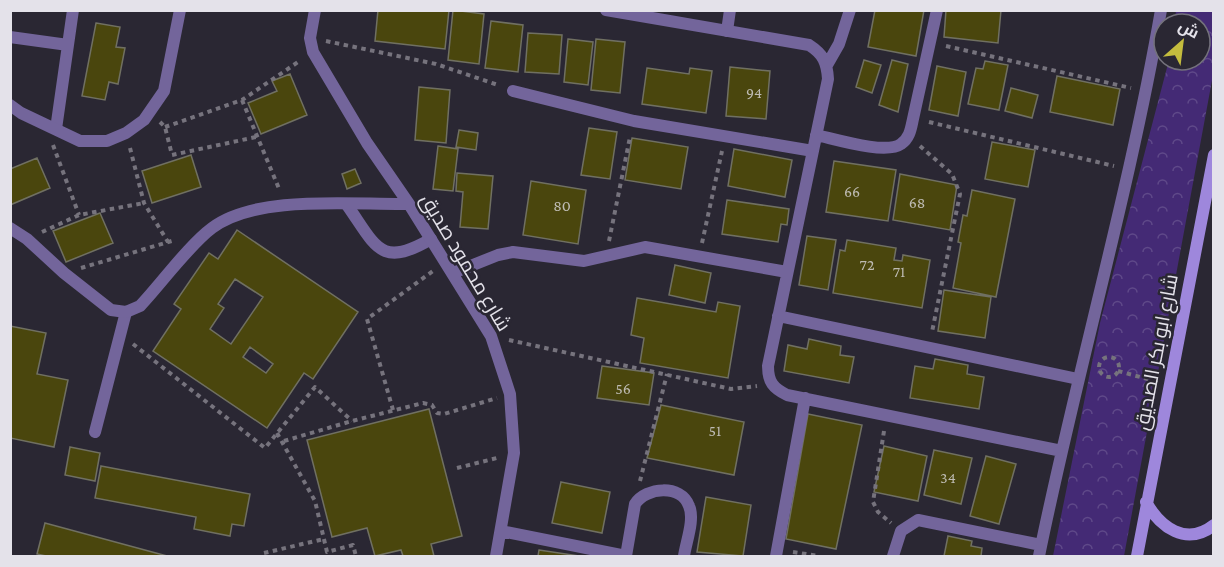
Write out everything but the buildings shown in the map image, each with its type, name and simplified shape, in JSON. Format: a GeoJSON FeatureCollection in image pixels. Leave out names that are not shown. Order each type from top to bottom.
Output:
{"type":"FeatureCollection","features":[{"type":"Feature","properties":{"kind":"main road","name":"شارع ابو بكر الصديق"},"geometry":{"type":"LineString","coordinates":[[1137,556],[1214,155]]}},
{"type":"Feature","properties":{"kind":"main road"},"geometry":{"type":"LineString","coordinates":[[1146,502],[1155,519],[1170,530],[1189,534],[1214,525]]}},
{"type":"Feature","properties":{"kind":"street"},"geometry":{"type":"LineString","coordinates":[[51,127],[73,10]]}},
{"type":"Feature","properties":{"kind":"street"},"geometry":{"type":"LineString","coordinates":[[10,105],[21,113],[80,141],[107,141],[126,133],[144,120],[164,91],[180,10]]}},
{"type":"Feature","properties":{"kind":"street","name":"شارع محمود صديق"},"geometry":{"type":"LineString","coordinates":[[315,10],[310,38],[313,52],[367,143],[446,261],[491,336],[510,394],[514,453],[496,556]]}},
{"type":"Feature","properties":{"kind":"street"},"geometry":{"type":"LineString","coordinates":[[606,10],[645,14],[727,32],[809,45],[820,53],[827,65],[828,79],[768,366],[768,379],[775,389],[804,398],[1062,451]]}},
{"type":"Feature","properties":{"kind":"street"},"geometry":{"type":"LineString","coordinates":[[727,32],[730,10]]}},
{"type":"Feature","properties":{"kind":"street"},"geometry":{"type":"LineString","coordinates":[[827,65],[838,44],[850,10]]}},
{"type":"Feature","properties":{"kind":"street"},"geometry":{"type":"LineString","coordinates":[[816,135],[885,149],[894,148],[908,136],[937,10]]}},
{"type":"Feature","properties":{"kind":"street"},"geometry":{"type":"LineString","coordinates":[[893,556],[901,531],[918,520],[929,520],[1040,551],[1078,379],[1147,92],[1161,10]]}},
{"type":"Feature","properties":{"kind":"street"},"geometry":{"type":"LineString","coordinates":[[10,37],[68,45]]}},
{"type":"Feature","properties":{"kind":"street"},"geometry":{"type":"LineString","coordinates":[[513,91],[634,121],[813,151]]}},
{"type":"Feature","properties":{"kind":"street"},"geometry":{"type":"LineString","coordinates":[[10,228],[27,239],[64,273],[111,310],[126,312],[140,306],[210,230],[233,215],[259,207],[286,205],[409,204]]}},
{"type":"Feature","properties":{"kind":"street"},"geometry":{"type":"LineString","coordinates":[[347,205],[374,243],[385,252],[398,255],[431,239]]}},
{"type":"Feature","properties":{"kind":"street"},"geometry":{"type":"LineString","coordinates":[[453,273],[498,255],[513,252],[584,261],[645,247],[787,272]]}},
{"type":"Feature","properties":{"kind":"street"},"geometry":{"type":"LineString","coordinates":[[95,432],[126,312]]}},
{"type":"Feature","properties":{"kind":"street"},"geometry":{"type":"LineString","coordinates":[[778,316],[1078,379]]}},
{"type":"Feature","properties":{"kind":"street"},"geometry":{"type":"LineString","coordinates":[[777,553],[804,398]]}},
{"type":"Feature","properties":{"kind":"street"},"geometry":{"type":"LineString","coordinates":[[501,531],[626,556],[635,504],[647,492],[655,490],[677,493],[689,506],[691,514],[684,556]]}},
{"type":"Feature","properties":{"kind":"path"},"geometry":{"type":"LineString","coordinates":[[310,38],[436,64],[513,91]]}},
{"type":"Feature","properties":{"kind":"path"},"geometry":{"type":"LineString","coordinates":[[930,42],[1147,92]]}},
{"type":"Feature","properties":{"kind":"path"},"geometry":{"type":"LineString","coordinates":[[165,127],[242,100],[313,52]]}},
{"type":"Feature","properties":{"kind":"path"},"geometry":{"type":"LineString","coordinates":[[242,100],[286,205]]}},
{"type":"Feature","properties":{"kind":"path"},"geometry":{"type":"LineString","coordinates":[[154,106],[160,123],[165,127],[172,155],[256,137]]}},
{"type":"Feature","properties":{"kind":"path"},"geometry":{"type":"LineString","coordinates":[[913,119],[1129,170]]}},
{"type":"Feature","properties":{"kind":"path"},"geometry":{"type":"LineString","coordinates":[[605,257],[634,121]]}},
{"type":"Feature","properties":{"kind":"path"},"geometry":{"type":"LineString","coordinates":[[51,127],[79,215]]}},
{"type":"Feature","properties":{"kind":"path"},"geometry":{"type":"LineString","coordinates":[[126,133],[144,203],[168,242]]}},
{"type":"Feature","properties":{"kind":"path"},"geometry":{"type":"LineString","coordinates":[[699,256],[725,136]]}},
{"type":"Feature","properties":{"kind":"path"},"geometry":{"type":"LineString","coordinates":[[908,136],[952,174],[960,194],[928,347]]}},
{"type":"Feature","properties":{"kind":"path"},"geometry":{"type":"LineString","coordinates":[[27,239],[79,215],[144,203]]}},
{"type":"Feature","properties":{"kind":"path"},"geometry":{"type":"LineString","coordinates":[[64,273],[179,239]]}},
{"type":"Feature","properties":{"kind":"path"},"geometry":{"type":"LineString","coordinates":[[393,410],[367,319],[446,261]]}},
{"type":"Feature","properties":{"kind":"path"},"geometry":{"type":"LineString","coordinates":[[120,333],[265,448],[315,387],[352,421]]}},
{"type":"Feature","properties":{"kind":"path"},"geometry":{"type":"LineString","coordinates":[[491,336],[731,389],[744,389],[768,379]]}},
{"type":"Feature","properties":{"kind":"path"},"geometry":{"type":"LineString","coordinates":[[1112,357],[1118,363],[1118,371],[1111,377],[1106,376],[1099,370],[1100,361],[1112,357]]}},
{"type":"Feature","properties":{"kind":"path"},"geometry":{"type":"LineString","coordinates":[[1118,371],[1169,385]]}},
{"type":"Feature","properties":{"kind":"path"},"geometry":{"type":"LineString","coordinates":[[647,492],[639,479],[667,374]]}},
{"type":"Feature","properties":{"kind":"path"},"geometry":{"type":"LineString","coordinates":[[284,441],[423,403],[432,405],[437,413],[450,414],[510,394]]}},
{"type":"Feature","properties":{"kind":"path"},"geometry":{"type":"LineString","coordinates":[[887,415],[873,502],[878,512],[901,531]]}},
{"type":"Feature","properties":{"kind":"path"},"geometry":{"type":"LineString","coordinates":[[278,432],[315,501],[327,552],[353,545],[356,556]]}},
{"type":"Feature","properties":{"kind":"path"},"geometry":{"type":"LineString","coordinates":[[457,468],[514,453]]}},
{"type":"Feature","properties":{"kind":"path"},"geometry":{"type":"LineString","coordinates":[[264,553],[324,539]]}},
{"type":"Feature","properties":{"kind":"path"},"geometry":{"type":"LineString","coordinates":[[777,553],[819,556]]}},
{"type":"Feature","properties":{"kind":"green space"},"geometry":{"type":"Polygon","coordinates":[[[1213,11],[1213,75],[1124,556],[1053,556],[1100,323],[1166,72],[1212,72],[1212,12],[1176,12],[1213,11]]]}}]}
